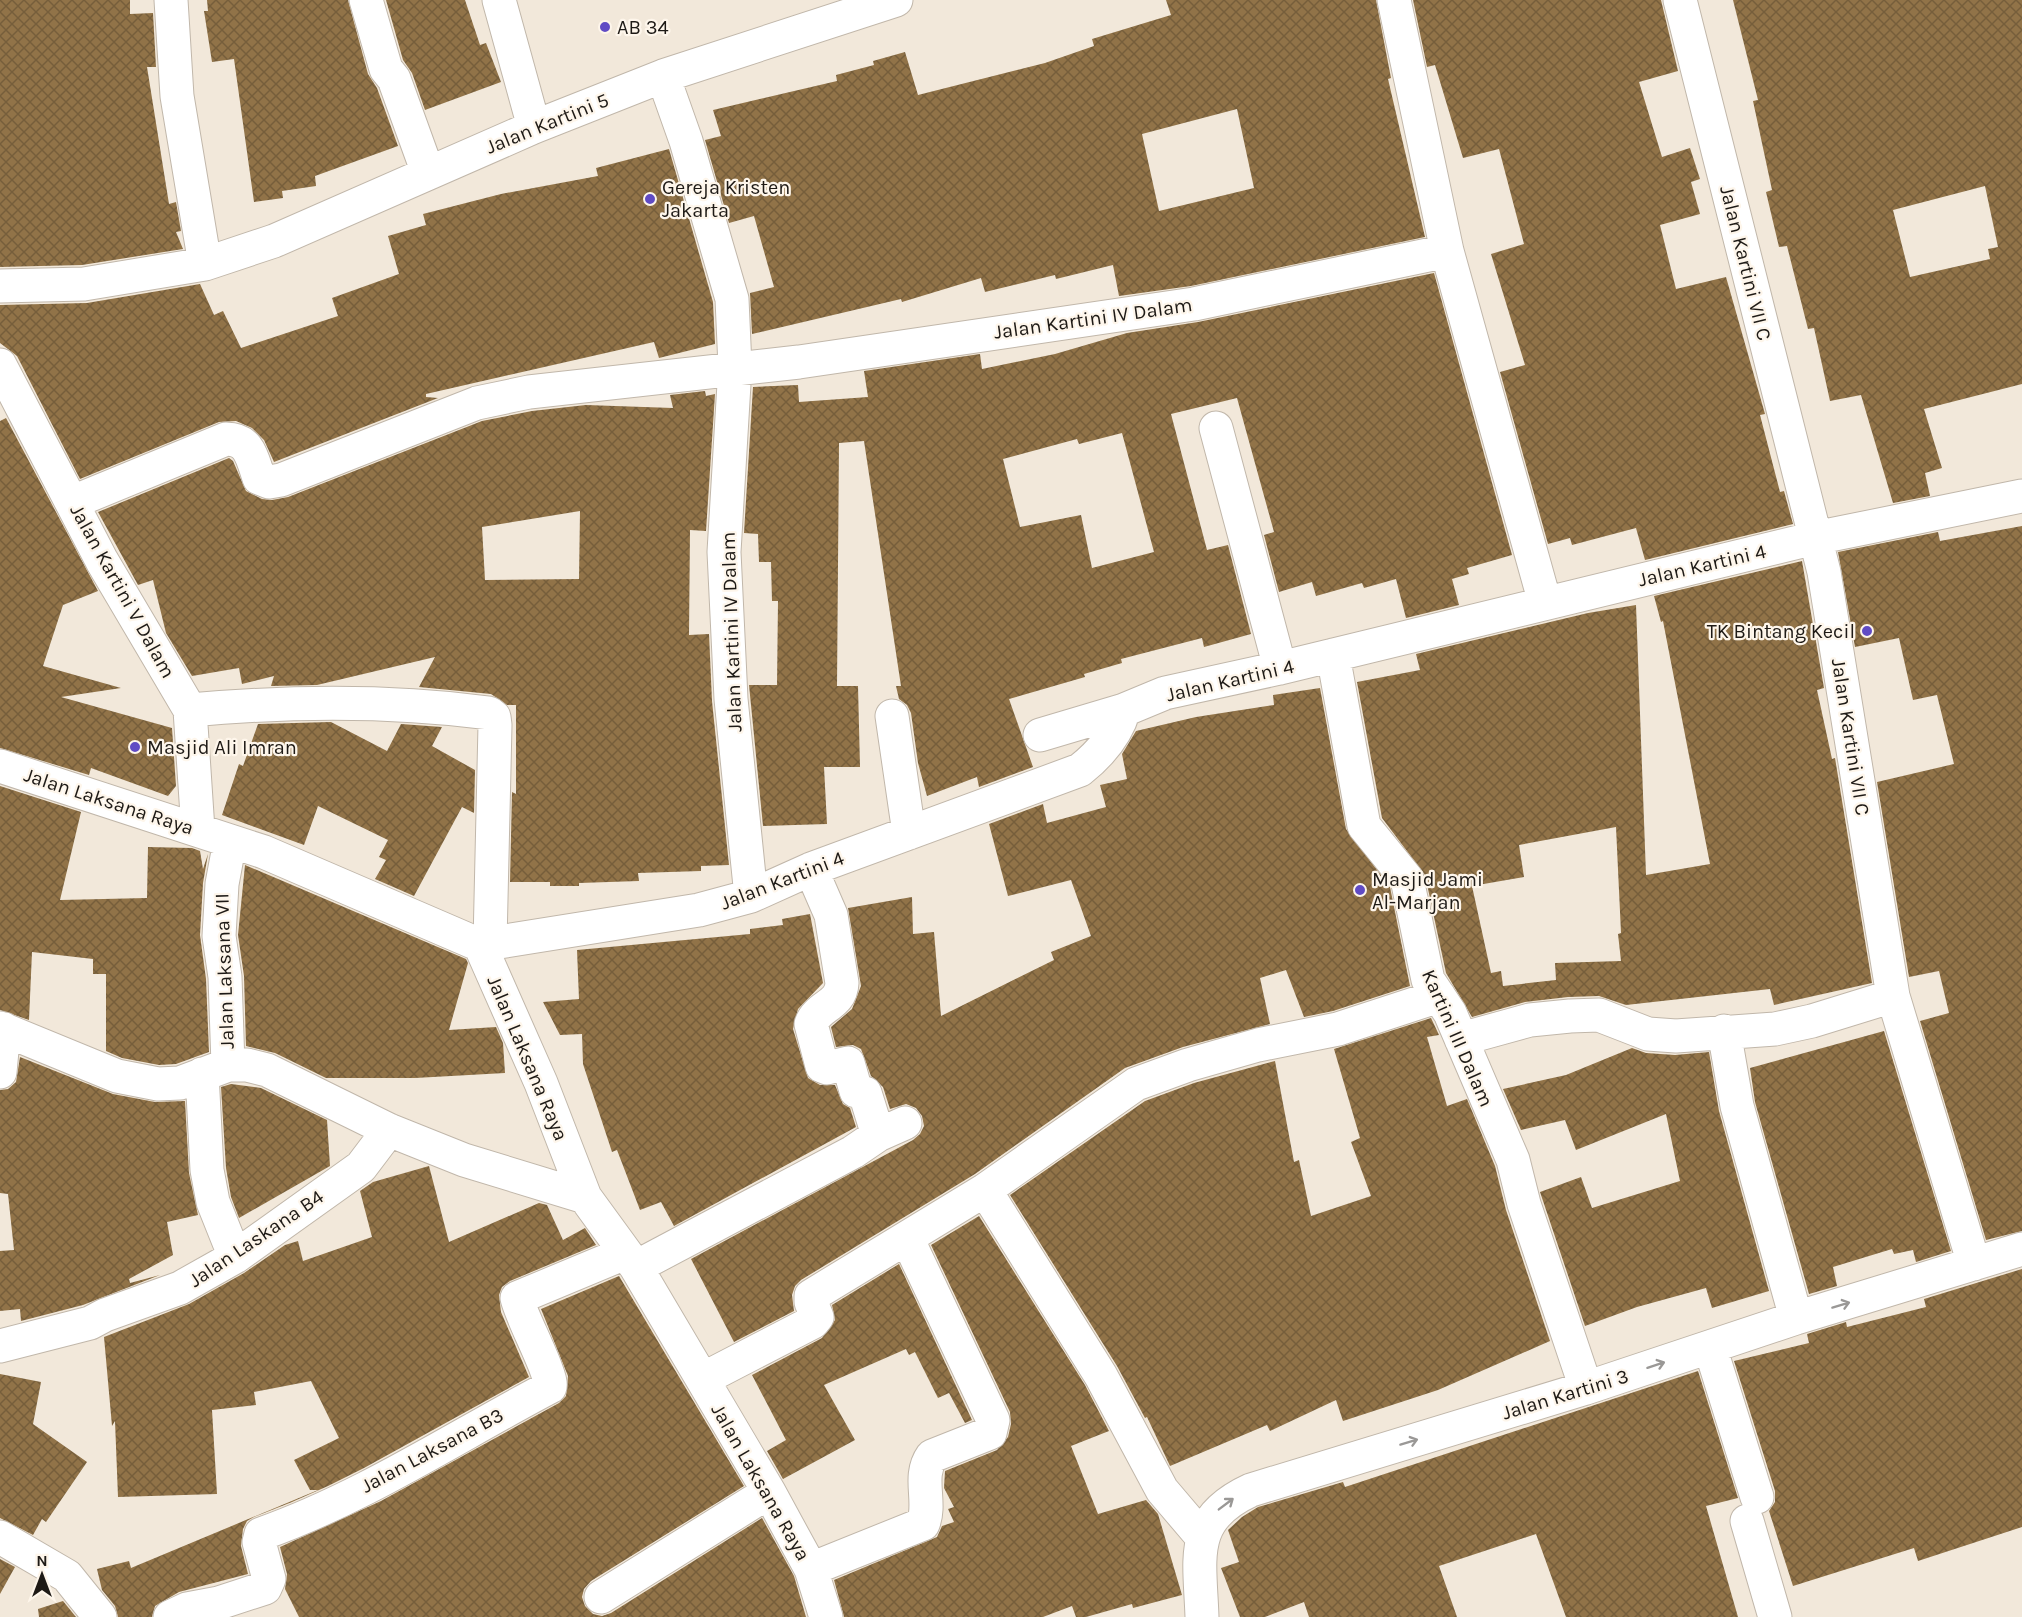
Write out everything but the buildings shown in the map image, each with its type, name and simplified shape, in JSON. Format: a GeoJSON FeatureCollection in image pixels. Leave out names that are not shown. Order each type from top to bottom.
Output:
{"type":"FeatureCollection","features":[{"type":"Feature","properties":{"kind":"street"},"geometry":{"type":"LineString","coordinates":[[0,286],[84,284],[205,264],[177,96],[171,0]]}},
{"type":"Feature","properties":{"kind":"street"},"geometry":{"type":"LineString","coordinates":[[366,0],[386,69],[394,79],[428,173]]}},
{"type":"Feature","properties":{"kind":"street"},"geometry":{"type":"LineString","coordinates":[[499,0],[534,127]]}},
{"type":"Feature","properties":{"kind":"street","name":"Jalan Kartini 5"},"geometry":{"type":"LineString","coordinates":[[205,264],[274,241],[534,127],[663,76],[896,0]]}},
{"type":"Feature","properties":{"kind":"street"},"geometry":{"type":"LineString","coordinates":[[1394,0],[1447,251],[1545,603]]}},
{"type":"Feature","properties":{"kind":"street","name":"Jalan Kartini VII C"},"geometry":{"type":"LineString","coordinates":[[1680,0],[1824,572],[1893,996],[1974,1264]]}},
{"type":"Feature","properties":{"kind":"street","name":"Jalan Kartini IV Dalam"},"geometry":{"type":"LineString","coordinates":[[663,76],[686,141],[732,299],[735,367],[724,552],[731,699],[751,896]]}},
{"type":"Feature","properties":{"kind":"street","name":"Jalan Kartini IV Dalam"},"geometry":{"type":"LineString","coordinates":[[735,367],[799,362],[1194,304],[1447,251]]}},
{"type":"Feature","properties":{"kind":"street","name":"Jalan Kartini V Dalam"},"geometry":{"type":"LineString","coordinates":[[0,365],[12,415],[73,502],[102,561],[190,711],[198,830]]}},
{"type":"Feature","properties":{"kind":"street"},"geometry":{"type":"LineString","coordinates":[[73,502],[226,439],[238,439],[247,445],[259,478],[269,482],[281,480],[477,403],[529,392],[735,367]]}},
{"type":"Feature","properties":{"kind":"street"},"geometry":{"type":"LineString","coordinates":[[1216,428],[1280,668]]}},
{"type":"Feature","properties":{"kind":"street","name":"Jalan Kartini 4"},"geometry":{"type":"LineString","coordinates":[[485,944],[699,910],[751,896],[811,869],[1080,770],[1104,745],[1121,721],[1124,711],[1165,693],[1280,668],[1815,538],[2022,496]]}},
{"type":"Feature","properties":{"kind":"street","name":"Kartini III Dalam"},"geometry":{"type":"LineString","coordinates":[[1333,655],[1364,826],[1407,879],[1428,980],[1461,1039],[1513,1160],[1524,1204],[1586,1388]]}},
{"type":"Feature","properties":{"kind":"street"},"geometry":{"type":"LineString","coordinates":[[190,711],[262,704],[392,704],[489,713],[494,717],[495,725],[485,944]]}},
{"type":"Feature","properties":{"kind":"street"},"geometry":{"type":"LineString","coordinates":[[1040,735],[1124,711]]}},
{"type":"Feature","properties":{"kind":"street"},"geometry":{"type":"LineString","coordinates":[[892,716],[909,833]]}},
{"type":"Feature","properties":{"kind":"street","name":"Jalan Laksana Raya"},"geometry":{"type":"LineString","coordinates":[[0,766],[264,852],[485,944],[585,1197],[631,1260],[769,1492],[811,1569],[826,1617]]}},
{"type":"Feature","properties":{"kind":"street","name":"Jalan Laksana VII"},"geometry":{"type":"LineString","coordinates":[[230,841],[222,884],[219,936],[225,976],[207,1170],[213,1202],[235,1257]]}},
{"type":"Feature","properties":{"kind":"street"},"geometry":{"type":"LineString","coordinates":[[631,1260],[844,1157],[891,1129],[865,1093],[856,1091],[848,1063],[827,1068],[822,1066],[811,1024],[817,1014],[837,1000],[841,993],[842,983],[831,915],[811,869]]}},
{"type":"Feature","properties":{"kind":"street"},"geometry":{"type":"LineString","coordinates":[[703,1379],[813,1322],[817,1317],[811,1296],[985,1190],[1136,1084],[1188,1065],[1258,1045],[1338,1029],[1439,996]]}},
{"type":"Feature","properties":{"kind":"street"},"geometry":{"type":"LineString","coordinates":[[1461,1039],[1530,1020],[1599,1015],[1648,1034],[1676,1036],[1774,1029],[1893,996]]}},
{"type":"Feature","properties":{"kind":"street"},"geometry":{"type":"LineString","coordinates":[[0,1072],[2,1029],[126,1078],[158,1084],[180,1083],[215,1070],[247,1065],[267,1070],[389,1130],[464,1160],[585,1197]]}},
{"type":"Feature","properties":{"kind":"street"},"geometry":{"type":"LineString","coordinates":[[1724,1031],[1737,1106],[1796,1318]]}},
{"type":"Feature","properties":{"kind":"street","name":"Jalan Laskana B4"},"geometry":{"type":"LineString","coordinates":[[0,1346],[56,1334],[180,1288],[235,1257],[361,1167],[389,1130]]}},
{"type":"Feature","properties":{"kind":"street"},"geometry":{"type":"LineString","coordinates":[[985,1190],[1101,1376],[1162,1490],[1202,1537]]}},
{"type":"Feature","properties":{"kind":"street"},"geometry":{"type":"LineString","coordinates":[[811,1569],[923,1524],[926,1513],[924,1470],[932,1456],[990,1433],[993,1429],[993,1420],[989,1411],[907,1238]]}},
{"type":"Feature","properties":{"kind":"street","name":"Jalan Kartini 3"},"geometry":{"type":"LineString","coordinates":[[1202,1617],[1202,1537],[1213,1514],[1228,1501],[1251,1490],[1586,1388],[1796,1318],[2022,1249]]}},
{"type":"Feature","properties":{"kind":"street","name":"Jalan Laksana B3"},"geometry":{"type":"LineString","coordinates":[[170,1617],[187,1609],[219,1603],[265,1588],[269,1579],[259,1542],[261,1534],[289,1524],[381,1480],[550,1388],[551,1381],[540,1359],[517,1298],[631,1260]]}},
{"type":"Feature","properties":{"kind":"street"},"geometry":{"type":"LineString","coordinates":[[1710,1347],[1752,1509],[1775,1617]]}},
{"type":"Feature","properties":{"kind":"street"},"geometry":{"type":"LineString","coordinates":[[601,1597],[769,1492]]}},
{"type":"Feature","properties":{"kind":"street"},"geometry":{"type":"LineString","coordinates":[[0,1537],[67,1576],[100,1617]]}},
{"type":"Feature","properties":{"kind":"place","name":"AB 34"},"geometry":{"type":"Point","coordinates":[605,27]}},
{"type":"Feature","properties":{"kind":"place","name":"Gereja Kristen Jakarta"},"geometry":{"type":"Point","coordinates":[650,199]}},
{"type":"Feature","properties":{"kind":"place","name":"TK Bintang Kecil"},"geometry":{"type":"Point","coordinates":[1867,631]}},
{"type":"Feature","properties":{"kind":"place","name":"Masjid Ali Imran"},"geometry":{"type":"Point","coordinates":[135,747]}},
{"type":"Feature","properties":{"kind":"place","name":"Masjid Jami Al-Marjan"},"geometry":{"type":"Point","coordinates":[1360,890]}}]}
